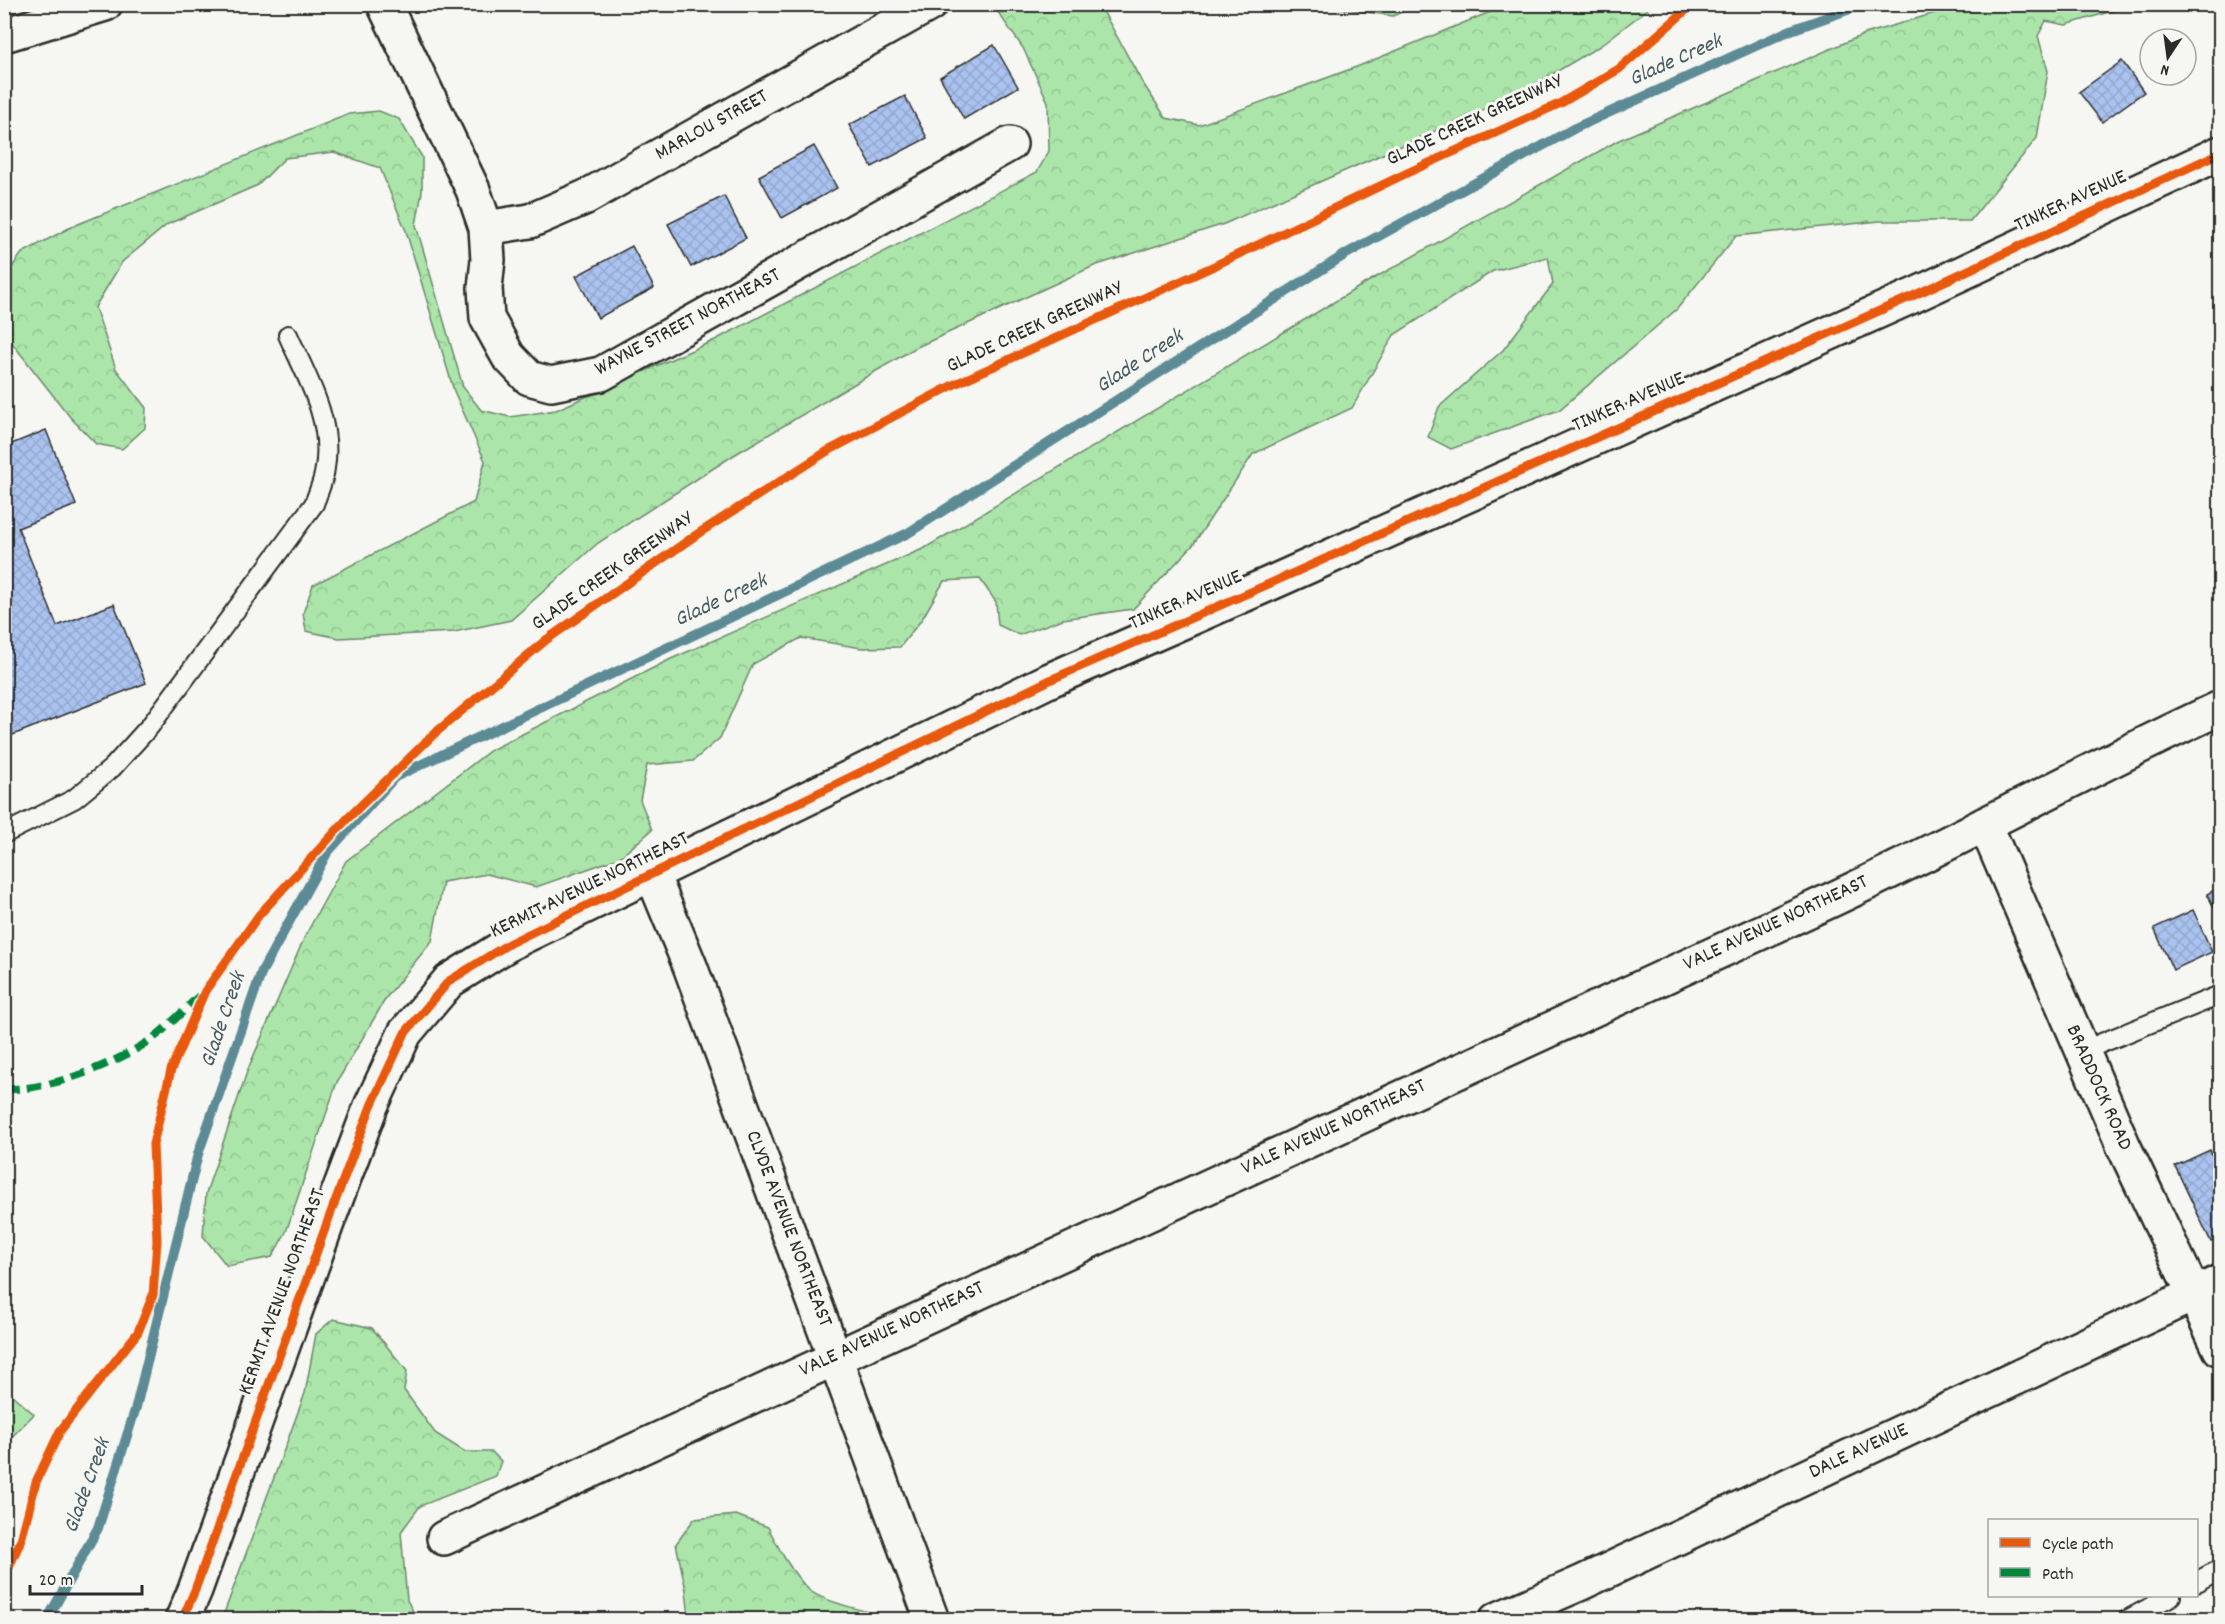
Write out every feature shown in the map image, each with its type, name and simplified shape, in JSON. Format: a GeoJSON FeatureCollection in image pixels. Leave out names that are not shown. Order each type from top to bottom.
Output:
{"type":"FeatureCollection","features":[{"type":"Feature","properties":{"kind":"street"},"geometry":{"type":"LineString","coordinates":[[4,35],[105,4]]}},
{"type":"Feature","properties":{"kind":"street","name":"WAYNE STREET NORTHEAST"},"geometry":{"type":"LineString","coordinates":[[384,4],[473,189],[486,228],[487,318],[508,356],[529,378],[551,384],[601,374],[1010,144]]}},
{"type":"Feature","properties":{"kind":"street","name":"MARLOU STREET"},"geometry":{"type":"LineString","coordinates":[[486,228],[530,220],[586,196],[930,4]]}},
{"type":"Feature","properties":{"kind":"street","name":"TINKER AVENUE"},"geometry":{"type":"LineString","coordinates":[[1050,680],[1884,308],[2220,153]]}},
{"type":"Feature","properties":{"kind":"street","name":"KERMIT AVENUE NORTHEAST"},"geometry":{"type":"LineString","coordinates":[[182,1620],[195,1590],[367,1117],[405,1033],[449,981],[510,944],[1050,680]]}},
{"type":"Feature","properties":{"kind":"street","name":"VALE AVENUE NORTHEAST"},"geometry":{"type":"LineString","coordinates":[[444,1538],[1821,905],[2220,708]]}},
{"type":"Feature","properties":{"kind":"street","name":"BRADDOCK ROAD"},"geometry":{"type":"LineString","coordinates":[[1985,824],[2124,1147],[2208,1288],[2220,1349]]}},
{"type":"Feature","properties":{"kind":"street","name":"CLYDE AVENUE NORTHEAST"},"geometry":{"type":"LineString","coordinates":[[652,874],[690,966],[932,1620]]}},
{"type":"Feature","properties":{"kind":"street","name":"DALE AVENUE"},"geometry":{"type":"LineString","coordinates":[[1496,1620],[2208,1288]]}},
{"type":"Feature","properties":{"kind":"lane"},"geometry":{"type":"LineString","coordinates":[[4,834],[74,799],[112,768],[150,726],[314,504],[325,470],[327,438],[319,404],[288,335]]}},
{"type":"Feature","properties":{"kind":"lane"},"geometry":{"type":"LineString","coordinates":[[2082,1051],[2220,995]]}},
{"type":"Feature","properties":{"kind":"lane"},"geometry":{"type":"LineString","coordinates":[[2198,1581],[2220,1569]]}},
{"type":"Feature","properties":{"kind":"lane"},"geometry":{"type":"LineString","coordinates":[[2127,1620],[2169,1597]]}},
{"type":"Feature","properties":{"kind":"green space"},"geometry":{"type":"Polygon","coordinates":[[[1418,4],[1393,16],[1320,5],[1418,4]]]}},
{"type":"Feature","properties":{"kind":"green space"},"geometry":{"type":"Polygon","coordinates":[[[1965,4],[2132,5],[2066,25],[2046,21],[2038,36],[2048,71],[2037,138],[1970,221],[1880,221],[1736,236],[1677,309],[1559,410],[1451,449],[1428,437],[1439,407],[1503,350],[1553,284],[1548,257],[1493,271],[1394,335],[1352,408],[1253,454],[1193,545],[1133,609],[1063,619],[1019,635],[998,625],[996,602],[980,579],[944,581],[922,619],[900,647],[862,648],[801,638],[753,664],[720,738],[693,761],[647,765],[640,800],[652,830],[619,858],[536,887],[487,874],[443,882],[432,941],[386,998],[337,1082],[286,1232],[272,1257],[227,1266],[203,1236],[206,1193],[248,1069],[305,936],[346,861],[491,750],[671,659],[925,548],[1364,284],[1619,140],[1865,34],[1965,4]]]}},
{"type":"Feature","properties":{"kind":"green space"},"geometry":{"type":"Polygon","coordinates":[[[993,5],[1097,5],[1104,13],[1142,82],[1166,118],[1199,125],[1359,66],[1507,5],[1653,5],[1600,46],[1519,94],[1224,224],[1094,266],[915,348],[734,455],[598,543],[511,620],[454,632],[339,638],[306,631],[303,613],[313,585],[474,502],[485,461],[454,391],[406,231],[380,168],[334,152],[285,158],[258,185],[168,224],[122,262],[95,307],[116,369],[146,408],[145,428],[122,449],[96,444],[70,417],[5,334],[5,277],[22,253],[71,227],[349,114],[379,111],[399,119],[422,157],[422,192],[416,225],[463,387],[481,410],[510,417],[556,410],[715,340],[1037,172],[1049,151],[1048,102],[1023,48],[993,5]]]}},
{"type":"Feature","properties":{"kind":"green space"},"geometry":{"type":"Polygon","coordinates":[[[333,1319],[372,1328],[407,1371],[404,1390],[435,1433],[465,1452],[492,1452],[501,1461],[496,1476],[420,1506],[401,1532],[407,1600],[417,1619],[222,1619],[305,1393],[316,1334],[333,1319]]]}},
{"type":"Feature","properties":{"kind":"green space"},"geometry":{"type":"Polygon","coordinates":[[[5,1389],[34,1414],[5,1444],[5,1389]]]}},
{"type":"Feature","properties":{"kind":"green space"},"geometry":{"type":"Polygon","coordinates":[[[736,1515],[768,1527],[791,1568],[809,1590],[834,1602],[885,1616],[887,1619],[687,1619],[689,1617],[686,1590],[676,1544],[694,1519],[736,1515]]]}},
{"type":"Feature","properties":{"kind":"building"},"geometry":{"type":"Polygon","coordinates":[[[994,45],[1018,87],[964,119],[940,77],[994,45]]]}},
{"type":"Feature","properties":{"kind":"building"},"geometry":{"type":"Polygon","coordinates":[[[2122,61],[2138,84],[2138,87],[2144,92],[2102,122],[2079,92],[2122,61]]]}},
{"type":"Feature","properties":{"kind":"building"},"geometry":{"type":"Polygon","coordinates":[[[905,96],[927,138],[872,167],[849,125],[905,96]]]}},
{"type":"Feature","properties":{"kind":"building"},"geometry":{"type":"Polygon","coordinates":[[[814,146],[837,188],[782,218],[759,176],[814,146]]]}},
{"type":"Feature","properties":{"kind":"building"},"geometry":{"type":"Polygon","coordinates":[[[724,196],[746,238],[691,267],[668,224],[724,196]]]}},
{"type":"Feature","properties":{"kind":"building"},"geometry":{"type":"Polygon","coordinates":[[[632,246],[654,288],[598,318],[576,276],[632,246]]]}},
{"type":"Feature","properties":{"kind":"building"},"geometry":{"type":"Polygon","coordinates":[[[46,430],[76,505],[18,528],[57,626],[114,604],[146,683],[10,736],[4,723],[4,447],[46,430]]]}},
{"type":"Feature","properties":{"kind":"building"},"geometry":{"type":"Polygon","coordinates":[[[2220,887],[2220,919],[2207,894],[2220,887]]]}},
{"type":"Feature","properties":{"kind":"building"},"geometry":{"type":"Polygon","coordinates":[[[2193,910],[2212,952],[2173,970],[2154,928],[2193,910]]]}},
{"type":"Feature","properties":{"kind":"building"},"geometry":{"type":"Polygon","coordinates":[[[2210,1150],[2220,1173],[2220,1237],[2211,1242],[2175,1166],[2210,1150]]]}},
{"type":"Feature","properties":{"kind":"waterway","name":"Glade Creek"},"geometry":{"type":"LineString","coordinates":[[47,1620],[98,1528],[136,1407],[198,1154],[262,971],[327,853],[395,777],[908,533],[1346,254],[1575,128],[1791,30],[1864,4]]}},
{"type":"Feature","properties":{"kind":"marked path"},"geometry":{"type":"LineString","coordinates":[[4,1089],[41,1086],[61,1081],[120,1058],[152,1039],[200,995]]}},
{"type":"Feature","properties":{"kind":"cycle path","name":"GLADE CREEK GREENWAY"},"geometry":{"type":"LineString","coordinates":[[4,1579],[21,1540],[36,1482],[60,1431],[138,1332],[153,1295],[157,1241],[153,1144],[171,1070],[205,991],[259,915],[347,819],[434,734],[546,640],[699,533],[826,452],[955,384],[1214,266],[1407,173],[1561,103],[1619,69],[1693,4]]}},
{"type":"Feature","properties":{"kind":"cycle path"},"geometry":{"type":"LineString","coordinates":[[182,1620],[195,1590],[371,1106],[405,1033],[449,981],[510,943],[1050,680],[1917,294],[2220,153]]}}]}
